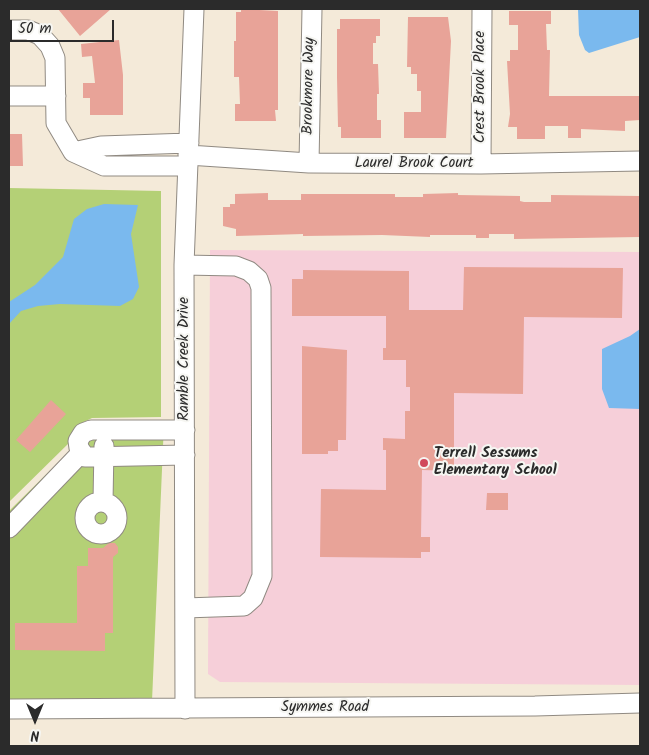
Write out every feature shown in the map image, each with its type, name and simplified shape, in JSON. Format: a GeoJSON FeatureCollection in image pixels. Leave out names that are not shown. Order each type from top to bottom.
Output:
{"type":"FeatureCollection","features":[{"type":"Feature","properties":{"kind":"street","name":"Ramble Creek Drive"},"geometry":{"type":"LineString","coordinates":[[186,709],[184,266],[194,9]]}},
{"type":"Feature","properties":{"kind":"street","name":"Brookmore Way"},"geometry":{"type":"LineString","coordinates":[[309,164],[312,9]]}},
{"type":"Feature","properties":{"kind":"street","name":"Crest Brook Place"},"geometry":{"type":"LineString","coordinates":[[481,164],[482,9]]}},
{"type":"Feature","properties":{"kind":"street","name":"Laurel Brook Court"},"geometry":{"type":"LineString","coordinates":[[9,30],[28,30],[40,35],[50,46],[55,58],[56,123],[73,152],[100,146],[309,164],[481,164],[640,161]]}},
{"type":"Feature","properties":{"kind":"street"},"geometry":{"type":"LineString","coordinates":[[9,96],[56,96]]}},
{"type":"Feature","properties":{"kind":"street"},"geometry":{"type":"LineString","coordinates":[[184,266],[236,266],[249,271],[258,279],[261,288],[262,556],[259,587],[254,598],[244,606],[185,608]]}},
{"type":"Feature","properties":{"kind":"street"},"geometry":{"type":"LineString","coordinates":[[185,430],[104,430],[83,433],[78,441],[85,457],[185,455]]}},
{"type":"Feature","properties":{"kind":"street"},"geometry":{"type":"LineString","coordinates":[[103,502],[104,430]]}},
{"type":"Feature","properties":{"kind":"street"},"geometry":{"type":"LineString","coordinates":[[9,528],[82,452]]}},
{"type":"Feature","properties":{"kind":"street","name":"Symmes Road"},"geometry":{"type":"LineString","coordinates":[[9,709],[535,706],[640,703]]}},
{"type":"Feature","properties":{"kind":"shaded area","name":"Terrell Sessums Elementary School"},"geometry":{"type":"Polygon","coordinates":[[[210,250],[640,252],[640,685],[220,682],[208,674],[210,250]]]}},
{"type":"Feature","properties":{"kind":"green space"},"geometry":{"type":"Polygon","coordinates":[[[9,188],[161,191],[161,417],[92,418],[76,426],[70,442],[9,502],[9,188]]]}},
{"type":"Feature","properties":{"kind":"green space"},"geometry":{"type":"Polygon","coordinates":[[[164,423],[152,701],[9,701],[9,511],[74,447],[81,432],[164,423]]]}},
{"type":"Feature","properties":{"kind":"water"},"geometry":{"type":"Polygon","coordinates":[[[578,9],[640,9],[640,37],[589,53],[585,50],[579,35],[578,9]]]}},
{"type":"Feature","properties":{"kind":"water"},"geometry":{"type":"Polygon","coordinates":[[[104,204],[138,205],[131,234],[139,287],[133,299],[120,306],[60,304],[38,306],[21,311],[9,324],[9,302],[35,285],[63,257],[74,219],[87,209],[104,204]]]}},
{"type":"Feature","properties":{"kind":"water"},"geometry":{"type":"Polygon","coordinates":[[[640,329],[640,409],[609,408],[602,389],[602,349],[630,336],[640,329]]]}},
{"type":"Feature","properties":{"kind":"building"},"geometry":{"type":"Polygon","coordinates":[[[58,9],[111,9],[80,36],[58,9]]]}},
{"type":"Feature","properties":{"kind":"building"},"geometry":{"type":"Polygon","coordinates":[[[241,9],[278,11],[278,110],[275,110],[276,121],[235,121],[235,104],[240,104],[239,77],[234,77],[234,41],[236,41],[236,12],[241,12],[241,9]]]}},
{"type":"Feature","properties":{"kind":"building"},"geometry":{"type":"Polygon","coordinates":[[[509,11],[551,11],[551,24],[546,24],[547,50],[550,50],[549,96],[640,96],[640,120],[625,121],[625,131],[581,129],[581,138],[568,138],[568,126],[545,126],[545,139],[517,139],[517,127],[508,127],[510,114],[507,61],[510,61],[510,50],[518,50],[518,25],[509,25],[509,11]]]}},
{"type":"Feature","properties":{"kind":"building"},"geometry":{"type":"Polygon","coordinates":[[[408,17],[448,17],[451,41],[446,138],[404,138],[404,112],[421,112],[421,91],[417,91],[417,74],[411,74],[411,67],[407,67],[408,17]]]}},
{"type":"Feature","properties":{"kind":"building"},"geometry":{"type":"Polygon","coordinates":[[[340,19],[380,19],[380,36],[376,36],[376,43],[373,43],[373,64],[378,64],[379,94],[377,94],[377,120],[381,120],[381,138],[341,138],[341,127],[338,127],[337,77],[337,29],[340,29],[340,19]]]}},
{"type":"Feature","properties":{"kind":"building"},"geometry":{"type":"Polygon","coordinates":[[[119,40],[123,75],[123,115],[90,115],[90,98],[83,98],[83,83],[95,83],[92,56],[82,57],[81,44],[119,40]]]}},
{"type":"Feature","properties":{"kind":"building"},"geometry":{"type":"Polygon","coordinates":[[[9,134],[22,134],[23,166],[9,166],[9,134]]]}},
{"type":"Feature","properties":{"kind":"building"},"geometry":{"type":"Polygon","coordinates":[[[268,193],[268,200],[301,200],[301,194],[395,194],[395,197],[423,197],[423,194],[458,193],[458,195],[520,196],[520,201],[524,202],[551,202],[551,195],[640,196],[640,237],[514,239],[514,234],[489,234],[489,238],[476,238],[476,235],[430,235],[430,237],[382,235],[303,236],[303,234],[236,236],[236,229],[223,226],[223,207],[230,207],[230,204],[235,204],[235,194],[268,193]]]}},
{"type":"Feature","properties":{"kind":"building"},"geometry":{"type":"Polygon","coordinates":[[[464,267],[623,268],[622,318],[524,317],[523,394],[454,393],[454,471],[422,470],[421,537],[430,537],[430,552],[421,552],[421,558],[320,557],[321,489],[386,490],[386,450],[383,450],[383,438],[405,439],[405,411],[410,411],[410,387],[406,387],[406,360],[383,360],[383,348],[386,348],[386,316],[292,316],[292,279],[303,279],[303,270],[409,271],[409,310],[463,310],[464,267]]]}},
{"type":"Feature","properties":{"kind":"building"},"geometry":{"type":"Polygon","coordinates":[[[302,346],[347,350],[346,440],[338,440],[338,451],[328,451],[328,454],[302,454],[302,346]]]}},
{"type":"Feature","properties":{"kind":"building"},"geometry":{"type":"Polygon","coordinates":[[[51,400],[66,414],[30,452],[16,440],[51,400]]]}},
{"type":"Feature","properties":{"kind":"building"},"geometry":{"type":"Polygon","coordinates":[[[487,493],[508,493],[508,510],[486,510],[487,493]]]}},
{"type":"Feature","properties":{"kind":"building"},"geometry":{"type":"Polygon","coordinates":[[[109,543],[115,543],[118,547],[118,553],[113,557],[113,633],[105,633],[105,651],[15,650],[15,623],[77,623],[77,566],[88,566],[88,548],[103,548],[109,543]]]}},
{"type":"Feature","properties":{"kind":"place","name":"Terrell Sessums Elementary School"},"geometry":{"type":"Point","coordinates":[424,463]}}]}
